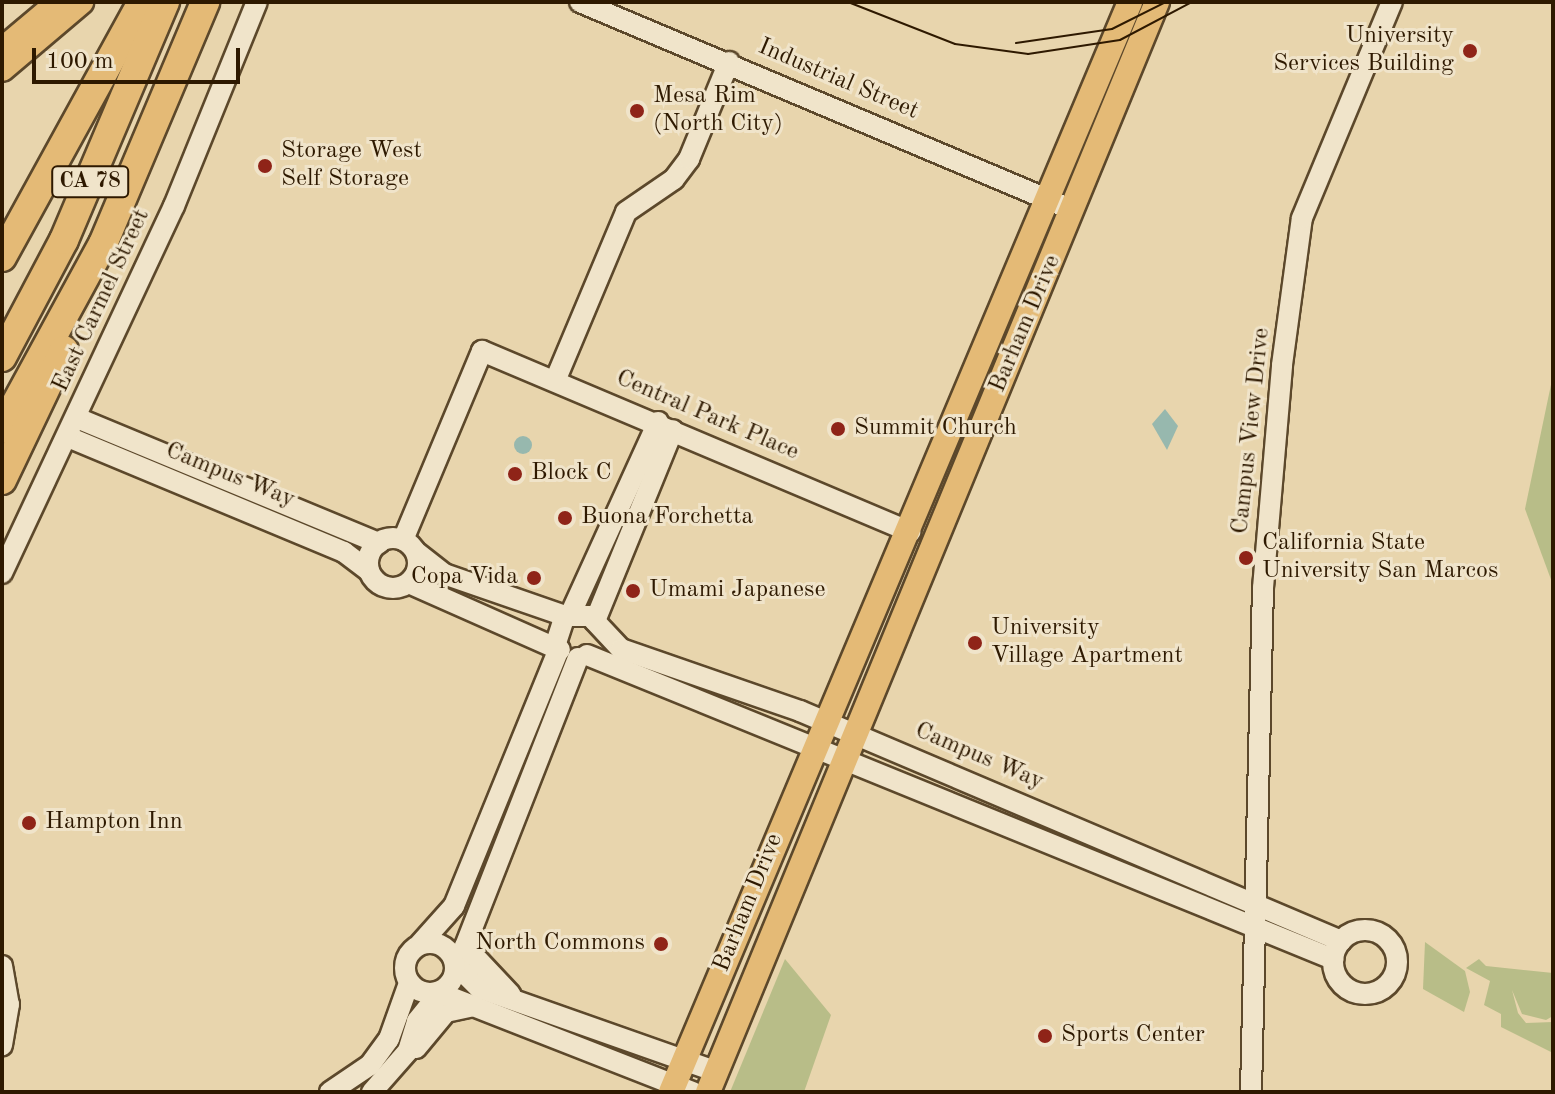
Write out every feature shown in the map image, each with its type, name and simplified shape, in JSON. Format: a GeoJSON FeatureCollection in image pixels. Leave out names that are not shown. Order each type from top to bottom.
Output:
{"type":"FeatureCollection","features":[{"type":"Feature","properties":{"kind":"highway"},"geometry":{"type":"LineString","coordinates":[[2,257],[142,2]]}},
{"type":"Feature","properties":{"kind":"highway","name":"CA 78"},"geometry":{"type":"LineString","coordinates":[[2,357],[70,226],[165,2]]}},
{"type":"Feature","properties":{"kind":"highway","name":"CA 78"},"geometry":{"type":"LineString","coordinates":[[2,429],[103,244],[205,2]]}},
{"type":"Feature","properties":{"kind":"highway"},"geometry":{"type":"LineString","coordinates":[[2,480],[44,404],[103,244]]}},
{"type":"Feature","properties":{"kind":"main road"},"geometry":{"type":"LineString","coordinates":[[2,50],[59,2]]}},
{"type":"Feature","properties":{"kind":"main road"},"geometry":{"type":"LineString","coordinates":[[2,69],[81,2]]}},
{"type":"Feature","properties":{"kind":"main road","name":"Barham Drive"},"geometry":{"type":"LineString","coordinates":[[907,539],[1130,2]]}},
{"type":"Feature","properties":{"kind":"main road","name":"Barham Drive"},"geometry":{"type":"LineString","coordinates":[[712,1082],[1157,2]]}},
{"type":"Feature","properties":{"kind":"main road"},"geometry":{"type":"LineString","coordinates":[[831,724],[907,539]]}},
{"type":"Feature","properties":{"kind":"main road","name":"Barham Drive"},"geometry":{"type":"LineString","coordinates":[[679,1089],[683,1059],[813,746],[831,724]]}},
{"type":"Feature","properties":{"kind":"street","name":"East Carmel Street"},"geometry":{"type":"LineString","coordinates":[[2,573],[77,418],[257,2]]}},
{"type":"Feature","properties":{"kind":"street","name":"Industrial Street"},"geometry":{"type":"LineString","coordinates":[[580,2],[620,10],[729,62],[1073,210]]}},
{"type":"Feature","properties":{"kind":"street","name":"Campus View Drive"},"geometry":{"type":"LineString","coordinates":[[1254,1087],[1251,926],[1271,453],[1302,218],[1392,2]]}},
{"type":"Feature","properties":{"kind":"street"},"geometry":{"type":"LineString","coordinates":[[555,381],[626,212],[674,179],[689,159],[729,62]]}},
{"type":"Feature","properties":{"kind":"street","name":"Central Park Place"},"geometry":{"type":"LineString","coordinates":[[410,546],[482,351],[665,426],[907,539]]}},
{"type":"Feature","properties":{"kind":"street","name":"Campus Way"},"geometry":{"type":"LineString","coordinates":[[68,437],[294,530],[369,571],[385,587],[409,583],[582,657],[813,746],[1251,926],[1337,950],[1252,898],[831,724],[634,654],[609,642],[597,624],[444,574],[410,546],[379,543],[293,500],[77,418]]}},
{"type":"Feature","properties":{"kind":"street"},"geometry":{"type":"LineString","coordinates":[[330,1092],[383,1048],[409,983],[407,957],[454,906],[568,615],[665,426]]}},
{"type":"Feature","properties":{"kind":"street"},"geometry":{"type":"LineString","coordinates":[[408,1051],[417,1021],[457,966],[582,657],[599,641],[597,624],[665,426]]}},
{"type":"Feature","properties":{"kind":"street"},"geometry":{"type":"LineString","coordinates":[[293,500],[294,530]]}},
{"type":"Feature","properties":{"kind":"street"},"geometry":{"type":"LineString","coordinates":[[369,571],[379,543]]}},
{"type":"Feature","properties":{"kind":"street"},"geometry":{"type":"LineString","coordinates":[[409,583],[418,569],[410,546]]}},
{"type":"Feature","properties":{"kind":"street"},"geometry":{"type":"LineString","coordinates":[[420,944],[445,948],[457,966],[479,988],[683,1059],[712,1082]]}},
{"type":"Feature","properties":{"kind":"street"},"geometry":{"type":"LineString","coordinates":[[465,946],[519,1002]]}},
{"type":"Feature","properties":{"kind":"street"},"geometry":{"type":"LineString","coordinates":[[2,966],[9,1004],[2,1045]]}},
{"type":"Feature","properties":{"kind":"street"},"geometry":{"type":"LineString","coordinates":[[409,983],[679,1089]]}},
{"type":"Feature","properties":{"kind":"street"},"geometry":{"type":"LineString","coordinates":[[372,1092],[446,1012],[470,1007]]}},
{"type":"Feature","properties":{"kind":"green space"},"geometry":{"type":"Polygon","coordinates":[[[1553,375],[1553,585],[1525,509],[1553,375]]]}},
{"type":"Feature","properties":{"kind":"green space"},"geometry":{"type":"Polygon","coordinates":[[[1425,942],[1465,971],[1470,992],[1464,1012],[1423,989],[1425,942]]]}},
{"type":"Feature","properties":{"kind":"green space"},"geometry":{"type":"Polygon","coordinates":[[[785,959],[831,1015],[804,1092],[730,1092],[785,959]]]}},
{"type":"Feature","properties":{"kind":"green space"},"geometry":{"type":"Polygon","coordinates":[[[1479,959],[1486,966],[1553,973],[1553,1016],[1546,1020],[1522,1014],[1512,990],[1518,1013],[1526,1023],[1553,1022],[1553,1053],[1501,1027],[1501,1014],[1484,1005],[1490,981],[1466,968],[1479,959]]]}},
{"type":"Feature","properties":{"kind":"water"},"geometry":{"type":"Polygon","coordinates":[[[1165,409],[1178,426],[1167,450],[1152,424],[1165,409]]]}},
{"type":"Feature","properties":{"kind":"water"},"geometry":{"type":"Polygon","coordinates":[[[523,436],[532,445],[523,454],[514,445],[523,436]]]}},
{"type":"Feature","properties":{"kind":"tram line"},"geometry":{"type":"LineString","coordinates":[[848,2],[955,44],[1028,54],[1120,40],[1192,2]]}},
{"type":"Feature","properties":{"kind":"tram line"},"geometry":{"type":"LineString","coordinates":[[1016,43],[1112,29],[1166,2]]}},
{"type":"Feature","properties":{"kind":"place","name":"University Services Building"},"geometry":{"type":"Point","coordinates":[1470,51]}},
{"type":"Feature","properties":{"kind":"place","name":"Mesa Rim (North City)"},"geometry":{"type":"Point","coordinates":[637,111]}},
{"type":"Feature","properties":{"kind":"place","name":"Storage West Self Storage"},"geometry":{"type":"Point","coordinates":[265,166]}},
{"type":"Feature","properties":{"kind":"place","name":"Summit Church"},"geometry":{"type":"Point","coordinates":[838,429]}},
{"type":"Feature","properties":{"kind":"place","name":"Block C"},"geometry":{"type":"Point","coordinates":[515,474]}},
{"type":"Feature","properties":{"kind":"place","name":"Buona Forchetta"},"geometry":{"type":"Point","coordinates":[565,518]}},
{"type":"Feature","properties":{"kind":"place","name":"California State University San Marcos"},"geometry":{"type":"Point","coordinates":[1246,558]}},
{"type":"Feature","properties":{"kind":"place","name":"Copa Vida"},"geometry":{"type":"Point","coordinates":[534,578]}},
{"type":"Feature","properties":{"kind":"place","name":"Umami Japanese"},"geometry":{"type":"Point","coordinates":[633,591]}},
{"type":"Feature","properties":{"kind":"place","name":"University Village Apartment"},"geometry":{"type":"Point","coordinates":[975,643]}},
{"type":"Feature","properties":{"kind":"place","name":"Hampton Inn"},"geometry":{"type":"Point","coordinates":[29,823]}},
{"type":"Feature","properties":{"kind":"place","name":"North Commons"},"geometry":{"type":"Point","coordinates":[661,944]}},
{"type":"Feature","properties":{"kind":"place","name":"Sports Center"},"geometry":{"type":"Point","coordinates":[1045,1036]}}]}
